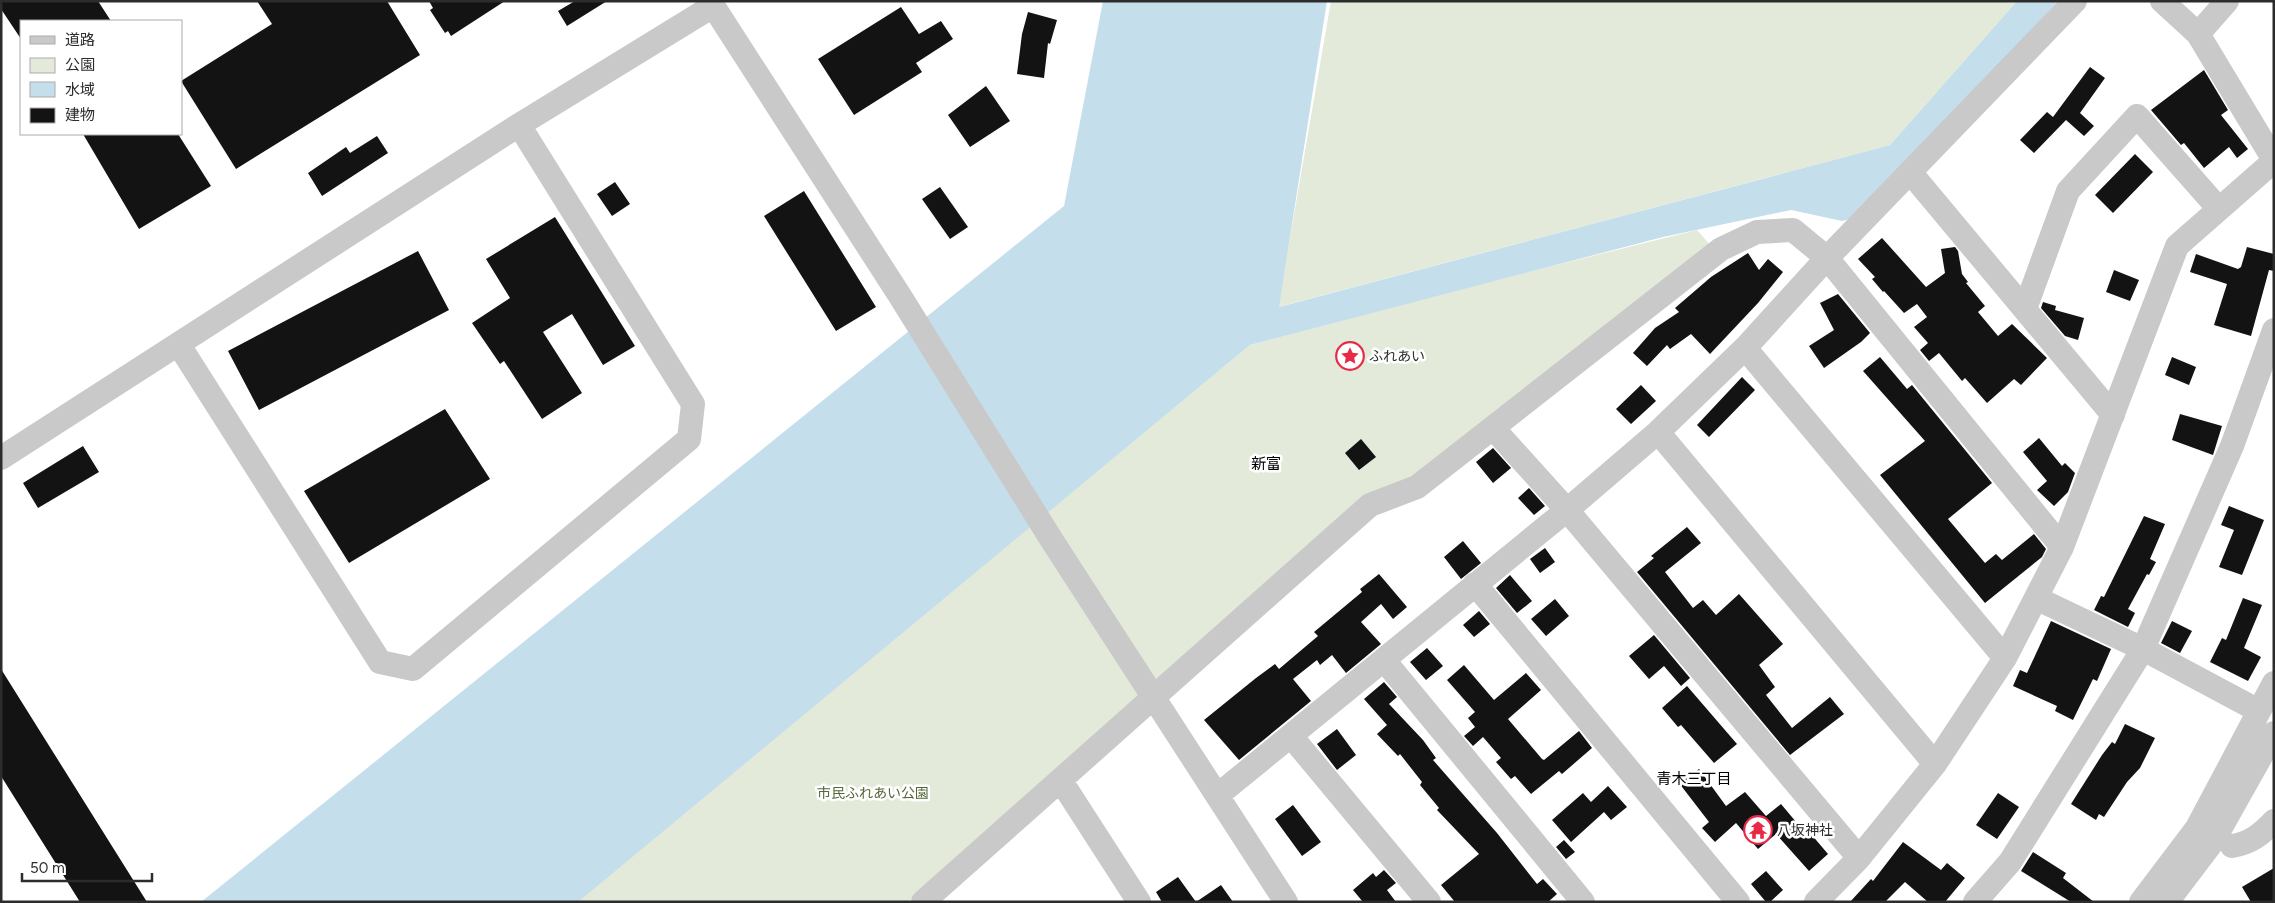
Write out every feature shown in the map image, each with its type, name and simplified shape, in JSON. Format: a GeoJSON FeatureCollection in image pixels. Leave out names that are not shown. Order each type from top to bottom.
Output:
{"type":"FeatureCollection","features":[{"type":"Feature","properties":{"kind":"street"},"geometry":{"type":"LineString","coordinates":[[1218,795],[1567,510],[1658,432],[1745,348],[1827,258],[2075,1]]}},
{"type":"Feature","properties":{"kind":"street"},"geometry":{"type":"LineString","coordinates":[[1816,902],[1859,858],[1935,764],[2004,658],[2062,547],[2177,246],[2274,160],[2198,34],[2162,1]]}},
{"type":"Feature","properties":{"kind":"street"},"geometry":{"type":"LineString","coordinates":[[2198,34],[2227,1]]}},
{"type":"Feature","properties":{"kind":"street"},"geometry":{"type":"LineString","coordinates":[[1,458],[712,3],[900,296],[1051,539],[1286,902]]}},
{"type":"Feature","properties":{"kind":"street"},"geometry":{"type":"LineString","coordinates":[[2025,310],[2068,191],[2137,116],[2220,209]]}},
{"type":"Feature","properties":{"kind":"street"},"geometry":{"type":"LineString","coordinates":[[179,345],[380,662],[413,669],[689,439],[693,404],[519,125]]}},
{"type":"Feature","properties":{"kind":"street"},"geometry":{"type":"LineString","coordinates":[[1910,172],[2113,416]]}},
{"type":"Feature","properties":{"kind":"street"},"geometry":{"type":"LineString","coordinates":[[923,902],[1370,505],[1417,487],[1721,249],[1757,232],[1793,230],[1827,258],[2062,547]]}},
{"type":"Feature","properties":{"kind":"street"},"geometry":{"type":"LineString","coordinates":[[1975,902],[2010,862],[2143,649],[2232,446],[2274,330]]}},
{"type":"Feature","properties":{"kind":"street"},"geometry":{"type":"LineString","coordinates":[[1745,348],[2004,658]]}},
{"type":"Feature","properties":{"kind":"street"},"geometry":{"type":"LineString","coordinates":[[1493,428],[1567,510],[1859,858]]}},
{"type":"Feature","properties":{"kind":"street"},"geometry":{"type":"LineString","coordinates":[[1658,432],[1935,764]]}},
{"type":"Feature","properties":{"kind":"street"},"geometry":{"type":"LineString","coordinates":[[1475,584],[1738,902]]}},
{"type":"Feature","properties":{"kind":"street"},"geometry":{"type":"LineString","coordinates":[[2036,598],[2143,649],[2259,711]]}},
{"type":"Feature","properties":{"kind":"street"},"geometry":{"type":"LineString","coordinates":[[1384,660],[1583,902]]}},
{"type":"Feature","properties":{"kind":"street"},"geometry":{"type":"LineString","coordinates":[[2141,902],[2197,828],[2274,683]]}},
{"type":"Feature","properties":{"kind":"street"},"geometry":{"type":"LineString","coordinates":[[2167,902],[2214,840],[2274,733]]}},
{"type":"Feature","properties":{"kind":"street"},"geometry":{"type":"LineString","coordinates":[[1291,736],[1429,902]]}},
{"type":"Feature","properties":{"kind":"street"},"geometry":{"type":"LineString","coordinates":[[1061,781],[1130,898]]}},
{"type":"Feature","properties":{"kind":"street"},"geometry":{"type":"LineString","coordinates":[[2232,846],[2245,844],[2261,836],[2274,821]]}},
{"type":"Feature","properties":{"kind":"green space"},"geometry":{"type":"Polygon","coordinates":[[[1331,1],[2017,1],[1890,145],[1278,307],[1331,1]]]}},
{"type":"Feature","properties":{"kind":"green space","name":"市民ふれあい公園"},"geometry":{"type":"Polygon","coordinates":[[[1697,230],[1712,247],[1414,483],[1368,502],[908,902],[576,902],[1250,345],[1468,287],[1697,230]]]}},
{"type":"Feature","properties":{"kind":"water"},"geometry":{"type":"Polygon","coordinates":[[[1103,1],[1327,1],[1279,307],[1890,145],[2017,1],[2058,1],[1859,217],[1842,221],[1791,210],[1663,237],[1250,345],[578,902],[201,902],[1064,206],[1103,1]]]}},
{"type":"Feature","properties":{"kind":"building"},"geometry":{"type":"Polygon","coordinates":[[[1,1],[98,1],[110,20],[20,20],[20,38],[1,9],[1,1]]]}},
{"type":"Feature","properties":{"kind":"building"},"geometry":{"type":"Polygon","coordinates":[[[257,1],[387,1],[420,55],[236,169],[182,80],[272,24],[257,1]]]}},
{"type":"Feature","properties":{"kind":"building"},"geometry":{"type":"Polygon","coordinates":[[[429,1],[505,1],[451,36],[448,31],[445,33],[430,10],[433,8],[429,1]]]}},
{"type":"Feature","properties":{"kind":"building"},"geometry":{"type":"Polygon","coordinates":[[[575,1],[607,1],[567,26],[558,11],[575,1]]]}},
{"type":"Feature","properties":{"kind":"building"},"geometry":{"type":"Polygon","coordinates":[[[901,7],[919,34],[941,21],[953,39],[916,63],[922,72],[854,115],[818,59],[901,7]]]}},
{"type":"Feature","properties":{"kind":"building"},"geometry":{"type":"Polygon","coordinates":[[[1028,12],[1057,20],[1050,44],[1048,43],[1044,78],[1017,74],[1022,34],[1028,12]]]}},
{"type":"Feature","properties":{"kind":"building"},"geometry":{"type":"Polygon","coordinates":[[[2090,67],[2105,78],[2080,113],[2094,126],[2084,136],[2066,120],[2034,153],[2020,140],[2047,112],[2053,117],[2090,67]]]}},
{"type":"Feature","properties":{"kind":"building"},"geometry":{"type":"Polygon","coordinates":[[[2204,70],[2228,110],[2221,115],[2248,149],[2237,158],[2229,147],[2204,168],[2184,143],[2181,145],[2151,110],[2204,70]]]}},
{"type":"Feature","properties":{"kind":"building"},"geometry":{"type":"Polygon","coordinates":[[[986,86],[1010,121],[970,147],[948,115],[986,86]]]}},
{"type":"Feature","properties":{"kind":"building"},"geometry":{"type":"Polygon","coordinates":[[[84,135],[179,135],[211,186],[139,229],[84,135]]]}},
{"type":"Feature","properties":{"kind":"building"},"geometry":{"type":"Polygon","coordinates":[[[377,136],[388,153],[322,196],[308,173],[346,147],[350,153],[377,136]]]}},
{"type":"Feature","properties":{"kind":"building"},"geometry":{"type":"Polygon","coordinates":[[[2135,154],[2153,172],[2113,213],[2095,195],[2135,154]]]}},
{"type":"Feature","properties":{"kind":"building"},"geometry":{"type":"Polygon","coordinates":[[[615,182],[630,204],[612,216],[597,194],[615,182]]]}},
{"type":"Feature","properties":{"kind":"building"},"geometry":{"type":"Polygon","coordinates":[[[940,187],[968,227],[950,239],[922,199],[940,187]]]}},
{"type":"Feature","properties":{"kind":"building"},"geometry":{"type":"Polygon","coordinates":[[[804,191],[876,307],[836,331],[764,216],[804,191]]]}},
{"type":"Feature","properties":{"kind":"building"},"geometry":{"type":"Polygon","coordinates":[[[555,217],[635,346],[603,365],[572,314],[543,332],[582,393],[542,419],[504,361],[500,364],[472,323],[510,298],[486,259],[555,217]]]}},
{"type":"Feature","properties":{"kind":"building"},"geometry":{"type":"Polygon","coordinates":[[[1882,238],[1926,287],[1945,273],[1941,249],[1955,247],[1958,251],[1962,274],[1968,282],[1966,283],[1985,306],[1978,312],[1998,336],[2012,324],[2047,358],[2021,385],[2014,379],[1987,403],[1965,378],[1962,381],[1939,353],[1929,361],[1920,350],[1928,343],[1914,327],[1927,317],[1917,304],[1904,313],[1883,292],[1872,279],[1875,277],[1858,259],[1882,238]]]}},
{"type":"Feature","properties":{"kind":"building"},"geometry":{"type":"Polygon","coordinates":[[[2247,247],[2274,254],[2274,271],[2269,270],[2251,336],[2214,325],[2227,284],[2190,272],[2196,254],[2238,269],[2241,267],[2247,247]]]}},
{"type":"Feature","properties":{"kind":"building"},"geometry":{"type":"Polygon","coordinates":[[[418,251],[449,310],[259,410],[228,351],[418,251]]]}},
{"type":"Feature","properties":{"kind":"building"},"geometry":{"type":"Polygon","coordinates":[[[1748,253],[1759,270],[1768,259],[1783,272],[1758,303],[1710,354],[1691,334],[1670,349],[1667,345],[1647,366],[1633,353],[1655,328],[1679,312],[1675,308],[1711,277],[1748,253]]]}},
{"type":"Feature","properties":{"kind":"building"},"geometry":{"type":"Polygon","coordinates":[[[2114,270],[2139,280],[2130,301],[2106,292],[2114,270]]]}},
{"type":"Feature","properties":{"kind":"building"},"geometry":{"type":"Polygon","coordinates":[[[1838,294],[1870,333],[1861,342],[1824,368],[1809,346],[1834,330],[1820,303],[1838,294]]]}},
{"type":"Feature","properties":{"kind":"building"},"geometry":{"type":"Polygon","coordinates":[[[2043,302],[2056,306],[2055,310],[2084,318],[2078,340],[2065,336],[2041,308],[2043,302]]]}},
{"type":"Feature","properties":{"kind":"building"},"geometry":{"type":"Polygon","coordinates":[[[1880,357],[1907,389],[1912,385],[1992,483],[1948,519],[1985,563],[1996,554],[2002,560],[2034,534],[2046,549],[2042,557],[1985,603],[1880,475],[1925,441],[1863,371],[1880,357]]]}},
{"type":"Feature","properties":{"kind":"building"},"geometry":{"type":"Polygon","coordinates":[[[2172,357],[2196,367],[2189,385],[2165,375],[2172,357]]]}},
{"type":"Feature","properties":{"kind":"building"},"geometry":{"type":"Polygon","coordinates":[[[1742,377],[1755,390],[1709,437],[1697,425],[1742,377]]]}},
{"type":"Feature","properties":{"kind":"building"},"geometry":{"type":"Polygon","coordinates":[[[1641,385],[1656,401],[1631,424],[1616,409],[1641,385]]]}},
{"type":"Feature","properties":{"kind":"building"},"geometry":{"type":"Polygon","coordinates":[[[445,409],[490,479],[349,563],[304,491],[445,409]]]}},
{"type":"Feature","properties":{"kind":"building"},"geometry":{"type":"Polygon","coordinates":[[[2180,414],[2222,426],[2213,455],[2172,440],[2180,414]]]}},
{"type":"Feature","properties":{"kind":"building"},"geometry":{"type":"Polygon","coordinates":[[[2039,438],[2062,466],[2065,463],[2075,473],[2068,492],[2054,506],[2037,490],[2047,481],[2023,452],[2039,438]]]}},
{"type":"Feature","properties":{"kind":"building"},"geometry":{"type":"Polygon","coordinates":[[[1361,439],[1376,457],[1359,470],[1345,453],[1361,439]]]}},
{"type":"Feature","properties":{"kind":"building"},"geometry":{"type":"Polygon","coordinates":[[[83,446],[99,472],[38,508],[23,483],[83,446]]]}},
{"type":"Feature","properties":{"kind":"building"},"geometry":{"type":"Polygon","coordinates":[[[1493,448],[1511,468],[1493,483],[1476,462],[1493,448]]]}},
{"type":"Feature","properties":{"kind":"building"},"geometry":{"type":"Polygon","coordinates":[[[1529,488],[1545,506],[1534,515],[1518,498],[1529,488]]]}},
{"type":"Feature","properties":{"kind":"building"},"geometry":{"type":"Polygon","coordinates":[[[2229,506],[2264,520],[2242,575],[2219,567],[2234,530],[2221,525],[2229,506]]]}},
{"type":"Feature","properties":{"kind":"building"},"geometry":{"type":"Polygon","coordinates":[[[2144,516],[2165,524],[2150,559],[2156,562],[2149,575],[2147,574],[2128,609],[2135,613],[2128,627],[2094,610],[2101,596],[2104,597],[2144,516]]]}},
{"type":"Feature","properties":{"kind":"building"},"geometry":{"type":"Polygon","coordinates":[[[1687,527],[1701,543],[1665,572],[1693,608],[1703,600],[1716,615],[1739,594],[1783,644],[1759,665],[1775,687],[1766,695],[1792,728],[1830,697],[1844,714],[1790,755],[1637,572],[1654,558],[1651,556],[1687,527]]]}},
{"type":"Feature","properties":{"kind":"building"},"geometry":{"type":"Polygon","coordinates":[[[1463,541],[1481,563],[1461,579],[1444,557],[1463,541]]]}},
{"type":"Feature","properties":{"kind":"building"},"geometry":{"type":"Polygon","coordinates":[[[1545,548],[1555,562],[1540,573],[1530,559],[1545,548]]]}},
{"type":"Feature","properties":{"kind":"building"},"geometry":{"type":"Polygon","coordinates":[[[1379,574],[1407,607],[1393,619],[1381,604],[1361,622],[1381,644],[1346,673],[1332,655],[1320,665],[1317,660],[1293,679],[1311,701],[1239,760],[1204,720],[1275,664],[1279,669],[1318,636],[1314,632],[1362,592],[1360,589],[1379,574]]]}},
{"type":"Feature","properties":{"kind":"building"},"geometry":{"type":"Polygon","coordinates":[[[1510,575],[1532,601],[1517,613],[1496,588],[1510,575]]]}},
{"type":"Feature","properties":{"kind":"building"},"geometry":{"type":"Polygon","coordinates":[[[2243,598],[2262,605],[2244,648],[2261,657],[2248,681],[2210,662],[2222,638],[2226,640],[2243,598]]]}},
{"type":"Feature","properties":{"kind":"building"},"geometry":{"type":"Polygon","coordinates":[[[1555,599],[1569,616],[1546,636],[1531,619],[1555,599]]]}},
{"type":"Feature","properties":{"kind":"building"},"geometry":{"type":"Polygon","coordinates":[[[1479,611],[1490,624],[1474,637],[1463,625],[1479,611]]]}},
{"type":"Feature","properties":{"kind":"building"},"geometry":{"type":"Polygon","coordinates":[[[2051,621],[2111,649],[2097,681],[2093,679],[2073,720],[2055,711],[2057,706],[2013,686],[2020,670],[2027,673],[2051,621]]]}},
{"type":"Feature","properties":{"kind":"building"},"geometry":{"type":"Polygon","coordinates":[[[2172,621],[2192,631],[2180,653],[2161,643],[2172,621]]]}},
{"type":"Feature","properties":{"kind":"building"},"geometry":{"type":"Polygon","coordinates":[[[1654,635],[1690,678],[1681,686],[1664,666],[1649,679],[1629,656],[1654,635]]]}},
{"type":"Feature","properties":{"kind":"building"},"geometry":{"type":"Polygon","coordinates":[[[1427,648],[1443,666],[1426,680],[1410,662],[1427,648]]]}},
{"type":"Feature","properties":{"kind":"building"},"geometry":{"type":"Polygon","coordinates":[[[1464,665],[1494,700],[1526,673],[1541,690],[1508,719],[1542,759],[1544,760],[1579,731],[1592,748],[1562,774],[1559,771],[1531,794],[1515,776],[1511,779],[1496,762],[1501,758],[1483,737],[1473,746],[1464,736],[1475,727],[1468,718],[1475,712],[1447,680],[1464,665]]]}},
{"type":"Feature","properties":{"kind":"building"},"geometry":{"type":"Polygon","coordinates":[[[1,669],[147,902],[80,902],[1,776],[1,669]]]}},
{"type":"Feature","properties":{"kind":"building"},"geometry":{"type":"Polygon","coordinates":[[[1384,682],[1397,697],[1389,704],[1423,740],[1436,758],[1433,760],[1497,833],[1537,884],[1543,879],[1557,894],[1548,902],[1455,902],[1441,885],[1479,854],[1437,810],[1439,808],[1420,785],[1422,782],[1400,754],[1398,756],[1377,734],[1387,725],[1364,699],[1384,682]]]}},
{"type":"Feature","properties":{"kind":"building"},"geometry":{"type":"Polygon","coordinates":[[[1687,686],[1737,744],[1714,763],[1681,725],[1678,727],[1662,708],[1687,686]]]}},
{"type":"Feature","properties":{"kind":"building"},"geometry":{"type":"Polygon","coordinates":[[[2125,724],[2155,738],[2140,768],[2127,782],[2104,817],[2099,814],[2096,820],[2071,804],[2102,755],[2112,742],[2115,744],[2125,724]]]}},
{"type":"Feature","properties":{"kind":"building"},"geometry":{"type":"Polygon","coordinates":[[[1337,729],[1356,755],[1337,770],[1317,744],[1337,729]]]}},
{"type":"Feature","properties":{"kind":"building"},"geometry":{"type":"Polygon","coordinates":[[[1699,769],[1726,806],[1745,792],[1766,816],[1781,804],[1802,829],[1805,827],[1828,854],[1809,871],[1776,834],[1758,849],[1736,823],[1715,842],[1702,828],[1709,822],[1679,783],[1699,769]]]}},
{"type":"Feature","properties":{"kind":"building"},"geometry":{"type":"Polygon","coordinates":[[[1608,786],[1627,807],[1611,820],[1604,812],[1571,842],[1552,820],[1583,793],[1591,802],[1608,786]]]}},
{"type":"Feature","properties":{"kind":"building"},"geometry":{"type":"Polygon","coordinates":[[[1998,793],[2019,807],[1997,839],[1976,825],[1998,793]]]}},
{"type":"Feature","properties":{"kind":"building"},"geometry":{"type":"Polygon","coordinates":[[[1293,805],[1321,842],[1302,856],[1275,819],[1293,805]]]}},
{"type":"Feature","properties":{"kind":"building"},"geometry":{"type":"Polygon","coordinates":[[[1564,840],[1575,852],[1566,859],[1556,847],[1564,840]]]}},
{"type":"Feature","properties":{"kind":"building"},"geometry":{"type":"Polygon","coordinates":[[[1903,842],[1941,870],[1947,863],[1965,878],[1945,902],[1928,902],[1905,882],[1885,902],[1850,902],[1871,879],[1873,881],[1903,842]]]}},
{"type":"Feature","properties":{"kind":"building"},"geometry":{"type":"Polygon","coordinates":[[[2033,852],[2066,873],[2063,878],[2094,902],[2071,902],[2021,871],[2033,852]]]}},
{"type":"Feature","properties":{"kind":"building"},"geometry":{"type":"Polygon","coordinates":[[[2274,868],[2274,902],[2251,902],[2242,887],[2274,868]]]}},
{"type":"Feature","properties":{"kind":"building"},"geometry":{"type":"Polygon","coordinates":[[[1384,870],[1396,883],[1387,890],[1396,902],[1363,902],[1353,890],[1373,873],[1376,877],[1384,870]]]}},
{"type":"Feature","properties":{"kind":"building"},"geometry":{"type":"Polygon","coordinates":[[[1766,871],[1783,890],[1770,902],[1766,902],[1751,884],[1766,871]]]}},
{"type":"Feature","properties":{"kind":"building"},"geometry":{"type":"Polygon","coordinates":[[[1178,877],[1196,902],[1162,902],[1156,892],[1178,877]]]}},
{"type":"Feature","properties":{"kind":"building"},"geometry":{"type":"Polygon","coordinates":[[[1221,885],[1233,902],[1196,902],[1221,885]]]}},
{"type":"Feature","properties":{"kind":"place","name":"ふれあい"},"geometry":{"type":"Point","coordinates":[1350,356]}},
{"type":"Feature","properties":{"kind":"place","name":"八坂神社"},"geometry":{"type":"Point","coordinates":[1758,830]}},
{"type":"Feature","properties":{"kind":"district","name":"新富"},"geometry":{"type":"Point","coordinates":[1266,464]}},
{"type":"Feature","properties":{"kind":"district","name":"青木三丁目"},"geometry":{"type":"Point","coordinates":[1694,779]}}]}
